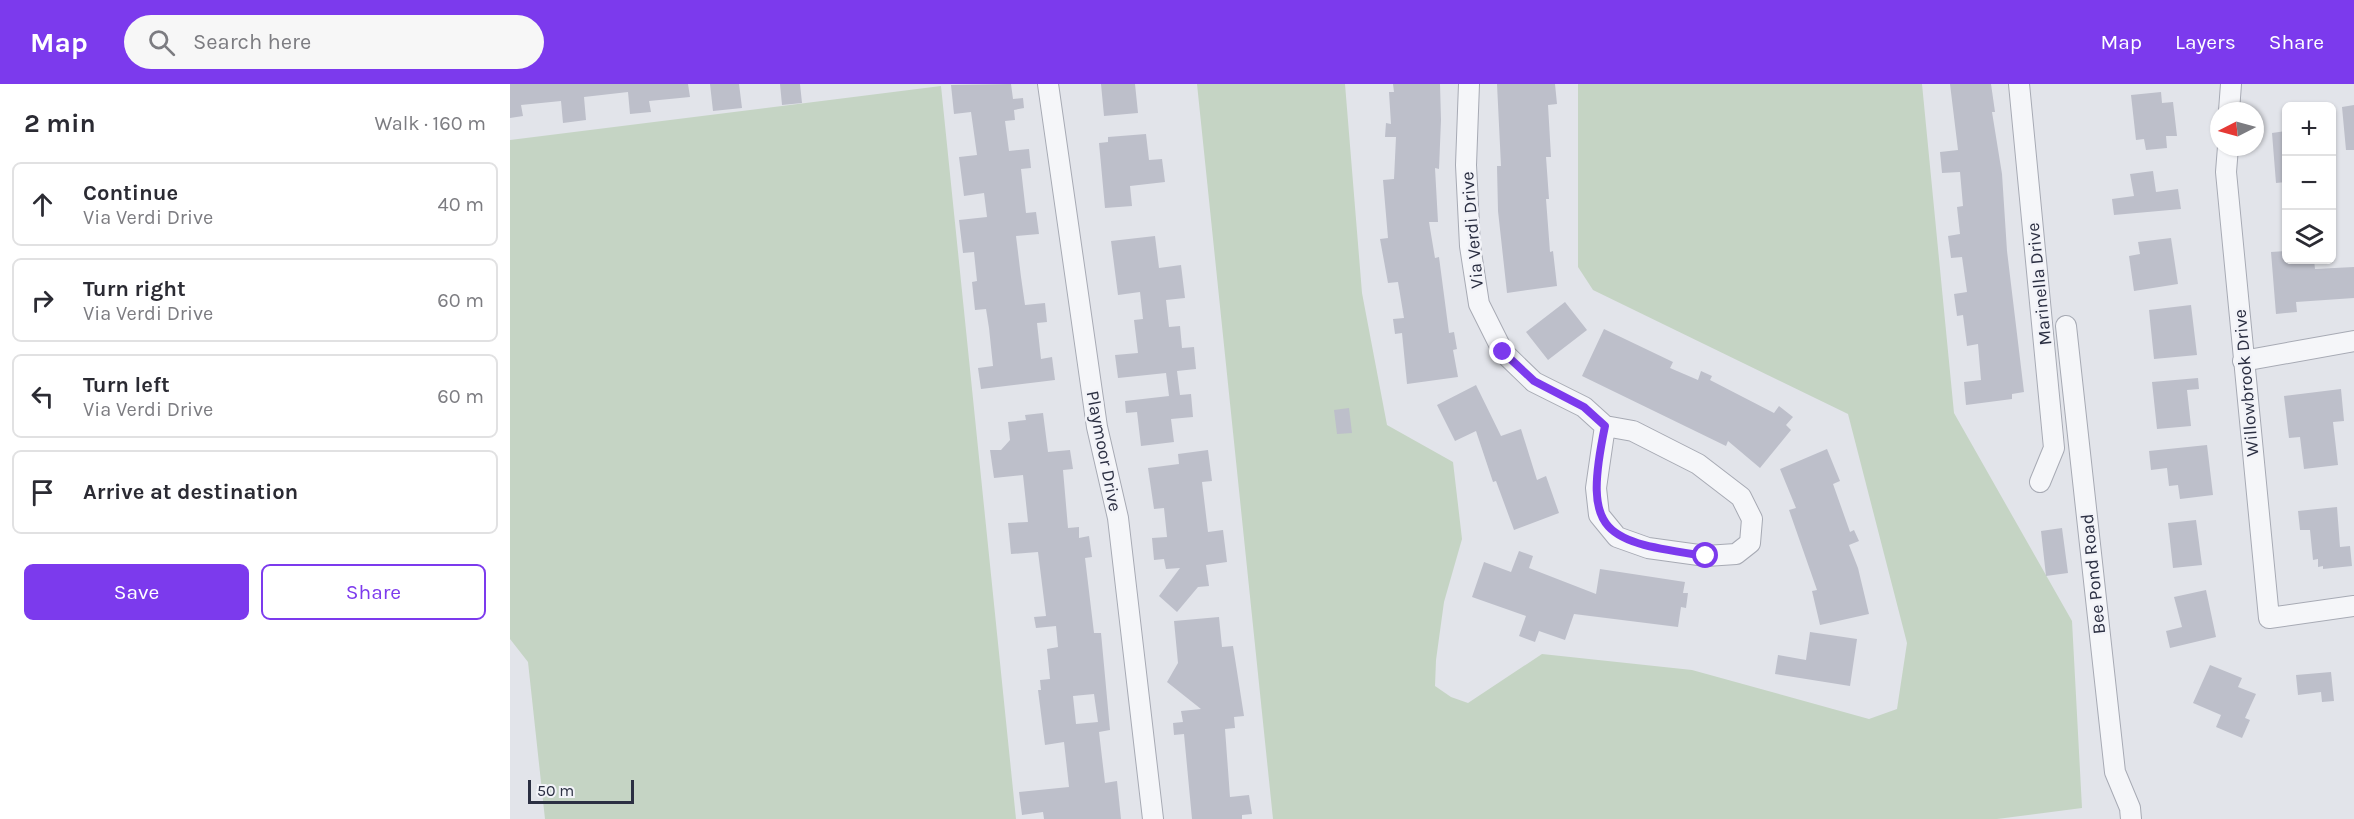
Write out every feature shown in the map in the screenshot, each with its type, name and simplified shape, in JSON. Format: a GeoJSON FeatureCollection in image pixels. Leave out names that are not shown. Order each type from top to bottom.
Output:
{"type":"FeatureCollection","features":[{"type":"Feature","properties":{"kind":"street","name":"Playmoor Drive"},"geometry":{"type":"LineString","coordinates":[[1048,84],[1097,427],[1118,518],[1153,819]]}},
{"type":"Feature","properties":{"kind":"street","name":"Via Verdi Drive"},"geometry":{"type":"LineString","coordinates":[[1469,84],[1467,177],[1470,246],[1479,304],[1503,352],[1534,381],[1584,407],[1605,426]]}},
{"type":"Feature","properties":{"kind":"street","name":"Marinella Drive"},"geometry":{"type":"LineString","coordinates":[[2019,84],[2054,448],[2040,482]]}},
{"type":"Feature","properties":{"kind":"street"},"geometry":{"type":"LineString","coordinates":[[2230,102],[2231,84]]}},
{"type":"Feature","properties":{"kind":"street","name":"Willowbrook Drive"},"geometry":{"type":"LineString","coordinates":[[2227,156],[2226,172],[2243,361],[2269,618],[2354,606]]}},
{"type":"Feature","properties":{"kind":"street","name":"Bee Pond Road"},"geometry":{"type":"LineString","coordinates":[[2066,326],[2115,772],[2130,808],[2131,819]]}},
{"type":"Feature","properties":{"kind":"street"},"geometry":{"type":"LineString","coordinates":[[2243,361],[2354,341]]}},
{"type":"Feature","properties":{"kind":"street"},"geometry":{"type":"LineString","coordinates":[[1605,426],[1633,430],[1698,464],[1741,497],[1752,519],[1750,543],[1736,554],[1706,556],[1648,548],[1617,537],[1599,515],[1596,488],[1605,426]]}},
{"type":"Feature","properties":{"kind":"green space"},"geometry":{"type":"Polygon","coordinates":[[[1197,84],[1345,84],[1362,293],[1387,425],[1453,462],[1462,539],[1444,602],[1435,686],[1451,697],[1468,703],[1542,654],[1692,670],[1869,719],[1897,709],[1907,643],[1848,414],[1593,290],[1578,267],[1578,84],[1922,84],[1954,413],[2072,621],[2082,808],[1997,819],[1273,819],[1197,84]]]}},
{"type":"Feature","properties":{"kind":"green space"},"geometry":{"type":"Polygon","coordinates":[[[941,86],[1016,819],[545,819],[528,662],[510,639],[510,140],[941,86]]]}},
{"type":"Feature","properties":{"kind":"building"},"geometry":{"type":"Polygon","coordinates":[[[510,84],[688,84],[690,97],[649,101],[651,112],[630,114],[628,92],[584,97],[586,120],[563,123],[561,101],[521,105],[523,116],[510,118],[510,84]]]}},
{"type":"Feature","properties":{"kind":"building"},"geometry":{"type":"Polygon","coordinates":[[[710,84],[739,84],[742,108],[713,111],[710,84]]]}},
{"type":"Feature","properties":{"kind":"building"},"geometry":{"type":"Polygon","coordinates":[[[780,84],[800,84],[802,103],[782,105],[780,84]]]}},
{"type":"Feature","properties":{"kind":"building"},"geometry":{"type":"Polygon","coordinates":[[[1011,84],[1013,99],[1023,98],[1024,108],[1014,110],[1015,120],[1005,121],[1009,151],[1029,149],[1031,168],[1021,169],[1026,213],[1036,212],[1039,234],[1016,236],[1025,305],[1045,303],[1047,322],[1037,323],[1041,359],[1052,357],[1055,380],[981,389],[978,368],[993,366],[989,328],[986,309],[975,310],[972,282],[977,281],[974,252],[963,253],[959,220],[987,217],[984,193],[964,196],[959,157],[977,155],[971,112],[954,114],[951,85],[1011,84]]]}},
{"type":"Feature","properties":{"kind":"building"},"geometry":{"type":"Polygon","coordinates":[[[1101,84],[1135,84],[1138,113],[1104,116],[1101,84]]]}},
{"type":"Feature","properties":{"kind":"building"},"geometry":{"type":"Polygon","coordinates":[[[1393,84],[1440,84],[1439,169],[1435,168],[1438,222],[1429,222],[1435,258],[1439,257],[1449,333],[1454,332],[1457,349],[1453,350],[1458,377],[1407,384],[1402,333],[1395,334],[1393,319],[1404,318],[1398,282],[1388,283],[1380,239],[1388,238],[1383,180],[1394,179],[1396,137],[1385,137],[1386,123],[1391,124],[1389,92],[1394,92],[1393,84]]]}},
{"type":"Feature","properties":{"kind":"building"},"geometry":{"type":"Polygon","coordinates":[[[1497,84],[1555,84],[1557,104],[1548,105],[1551,157],[1546,157],[1549,199],[1546,199],[1550,252],[1553,251],[1557,286],[1507,293],[1498,211],[1497,166],[1501,166],[1497,84]]]}},
{"type":"Feature","properties":{"kind":"building"},"geometry":{"type":"Polygon","coordinates":[[[1950,84],[1991,84],[1995,112],[1992,112],[2002,174],[2007,251],[2024,392],[2012,394],[2012,399],[1966,405],[1964,382],[1981,380],[1978,344],[1967,346],[1963,315],[1957,316],[1954,294],[1967,292],[1962,257],[1951,258],[1948,236],[1960,234],[1957,207],[1963,206],[1960,172],[1942,173],[1940,152],[1958,150],[1950,84]]]}},
{"type":"Feature","properties":{"kind":"building"},"geometry":{"type":"Polygon","coordinates":[[[2161,92],[2162,103],[2173,102],[2177,136],[2166,136],[2167,148],[2146,150],[2144,139],[2136,140],[2131,95],[2161,92]]]}},
{"type":"Feature","properties":{"kind":"building"},"geometry":{"type":"Polygon","coordinates":[[[2354,105],[2354,150],[2346,150],[2342,107],[2354,105]]]}},
{"type":"Feature","properties":{"kind":"building"},"geometry":{"type":"Polygon","coordinates":[[[2282,132],[2282,182],[2276,183],[2272,133],[2282,132]]]}},
{"type":"Feature","properties":{"kind":"building"},"geometry":{"type":"Polygon","coordinates":[[[1146,134],[1149,160],[1162,159],[1165,182],[1130,186],[1132,206],[1105,208],[1099,143],[1108,142],[1108,137],[1146,134]]]}},
{"type":"Feature","properties":{"kind":"building"},"geometry":{"type":"Polygon","coordinates":[[[2153,171],[2156,192],[2178,189],[2181,209],[2114,215],[2112,199],[2134,196],[2130,174],[2153,171]]]}},
{"type":"Feature","properties":{"kind":"building"},"geometry":{"type":"Polygon","coordinates":[[[1155,236],[1159,268],[1181,265],[1185,298],[1166,300],[1169,327],[1180,326],[1182,348],[1194,347],[1196,369],[1177,371],[1180,395],[1191,394],[1193,417],[1171,419],[1174,442],[1141,446],[1137,412],[1126,413],[1125,401],[1169,396],[1166,373],[1118,378],[1115,355],[1138,353],[1134,320],[1143,319],[1140,292],[1118,295],[1111,241],[1155,236]]]}},
{"type":"Feature","properties":{"kind":"building"},"geometry":{"type":"Polygon","coordinates":[[[2171,238],[2178,284],[2134,291],[2129,256],[2140,254],[2138,242],[2171,238]]]}},
{"type":"Feature","properties":{"kind":"building"},"geometry":{"type":"Polygon","coordinates":[[[2282,251],[2282,264],[2314,264],[2315,269],[2354,267],[2354,298],[2296,302],[2297,312],[2276,314],[2271,252],[2282,251]]]}},
{"type":"Feature","properties":{"kind":"building"},"geometry":{"type":"Polygon","coordinates":[[[1565,302],[1587,330],[1548,360],[1526,332],[1565,302]]]}},
{"type":"Feature","properties":{"kind":"building"},"geometry":{"type":"Polygon","coordinates":[[[2191,305],[2197,355],[2154,359],[2149,310],[2191,305]]]}},
{"type":"Feature","properties":{"kind":"building"},"geometry":{"type":"Polygon","coordinates":[[[1604,329],[1673,362],[1670,368],[1698,380],[1701,371],[1712,376],[1710,380],[1774,413],[1779,406],[1793,417],[1786,425],[1791,430],[1760,468],[1728,441],[1726,446],[1582,376],[1604,329]]]}},
{"type":"Feature","properties":{"kind":"building"},"geometry":{"type":"Polygon","coordinates":[[[2198,378],[2199,389],[2187,390],[2191,426],[2157,429],[2152,382],[2198,378]]]}},
{"type":"Feature","properties":{"kind":"building"},"geometry":{"type":"Polygon","coordinates":[[[1476,385],[1501,436],[1521,429],[1537,480],[1546,476],[1559,513],[1514,530],[1496,481],[1493,482],[1476,431],[1455,441],[1437,405],[1476,385]]]}},
{"type":"Feature","properties":{"kind":"building"},"geometry":{"type":"Polygon","coordinates":[[[2341,389],[2344,421],[2333,422],[2338,465],[2304,469],[2300,437],[2289,438],[2284,396],[2341,389]]]}},
{"type":"Feature","properties":{"kind":"building"},"geometry":{"type":"Polygon","coordinates":[[[1349,408],[1352,433],[1337,434],[1334,410],[1349,408]]]}},
{"type":"Feature","properties":{"kind":"building"},"geometry":{"type":"Polygon","coordinates":[[[1043,413],[1048,452],[1070,450],[1073,469],[1063,470],[1068,528],[1079,527],[1079,538],[1089,536],[1092,557],[1085,558],[1094,633],[1101,633],[1110,730],[1099,732],[1105,783],[1117,781],[1121,819],[1044,819],[1043,812],[1022,815],[1019,792],[1069,787],[1064,742],[1045,745],[1038,690],[1041,690],[1040,680],[1050,679],[1047,649],[1058,647],[1056,626],[1036,628],[1034,617],[1046,616],[1038,552],[1011,554],[1008,523],[1028,522],[1023,475],[994,478],[990,450],[1001,450],[1010,440],[1008,422],[1026,420],[1025,415],[1043,413]],[[1094,694],[1073,696],[1076,724],[1098,722],[1094,694]]]}},
{"type":"Feature","properties":{"kind":"building"},"geometry":{"type":"Polygon","coordinates":[[[2207,445],[2213,495],[2180,499],[2178,485],[2169,486],[2167,468],[2151,470],[2149,451],[2207,445]]]}},
{"type":"Feature","properties":{"kind":"building"},"geometry":{"type":"Polygon","coordinates":[[[1827,449],[1840,481],[1833,484],[1850,532],[1854,530],[1859,541],[1849,545],[1858,568],[1869,614],[1820,625],[1812,591],[1817,590],[1789,510],[1796,508],[1780,469],[1827,449]]]}},
{"type":"Feature","properties":{"kind":"building"},"geometry":{"type":"Polygon","coordinates":[[[1208,450],[1212,481],[1202,482],[1208,532],[1223,530],[1227,562],[1206,565],[1209,586],[1198,587],[1177,612],[1159,596],[1180,568],[1166,569],[1164,559],[1154,560],[1152,538],[1167,537],[1164,508],[1154,509],[1148,468],[1179,464],[1178,454],[1208,450]]]}},
{"type":"Feature","properties":{"kind":"building"},"geometry":{"type":"Polygon","coordinates":[[[2337,507],[2340,547],[2350,546],[2352,566],[2323,569],[2323,566],[2318,567],[2318,559],[2313,560],[2310,530],[2300,530],[2298,511],[2337,507]]]}},
{"type":"Feature","properties":{"kind":"building"},"geometry":{"type":"Polygon","coordinates":[[[2196,520],[2202,565],[2173,568],[2168,523],[2196,520]]]}},
{"type":"Feature","properties":{"kind":"building"},"geometry":{"type":"Polygon","coordinates":[[[2062,528],[2068,573],[2046,576],[2041,531],[2062,528]]]}},
{"type":"Feature","properties":{"kind":"building"},"geometry":{"type":"Polygon","coordinates":[[[1519,551],[1533,556],[1529,568],[1596,594],[1600,569],[1685,582],[1683,593],[1688,593],[1686,608],[1681,607],[1678,627],[1574,614],[1565,640],[1539,631],[1535,642],[1519,636],[1526,616],[1472,597],[1484,562],[1511,572],[1519,551]]]}},
{"type":"Feature","properties":{"kind":"building"},"geometry":{"type":"Polygon","coordinates":[[[2206,590],[2216,637],[2170,648],[2166,631],[2182,627],[2174,597],[2206,590]]]}},
{"type":"Feature","properties":{"kind":"building"},"geometry":{"type":"Polygon","coordinates":[[[1219,617],[1222,647],[1233,646],[1244,716],[1234,717],[1235,728],[1225,729],[1230,797],[1249,795],[1252,814],[1242,815],[1242,819],[1192,819],[1184,734],[1174,735],[1173,723],[1183,722],[1181,711],[1201,709],[1167,682],[1178,663],[1174,621],[1219,617]]]}},
{"type":"Feature","properties":{"kind":"building"},"geometry":{"type":"Polygon","coordinates":[[[1810,632],[1857,639],[1850,686],[1775,674],[1778,655],[1806,660],[1810,632]]]}},
{"type":"Feature","properties":{"kind":"building"},"geometry":{"type":"Polygon","coordinates":[[[2210,665],[2242,678],[2238,687],[2256,694],[2245,718],[2250,720],[2242,738],[2216,727],[2221,715],[2193,703],[2210,665]]]}},
{"type":"Feature","properties":{"kind":"building"},"geometry":{"type":"Polygon","coordinates":[[[2331,672],[2334,701],[2322,702],[2321,692],[2298,695],[2296,675],[2331,672]]]}},
{"type":"Feature","properties":{"kind":"route"},"geometry":{"type":"LineString","coordinates":[[1503,352],[1534,381],[1584,407],[1605,426],[1599,454],[1596,488],[1599,515],[1617,537],[1648,548],[1706,556]]}}]}
